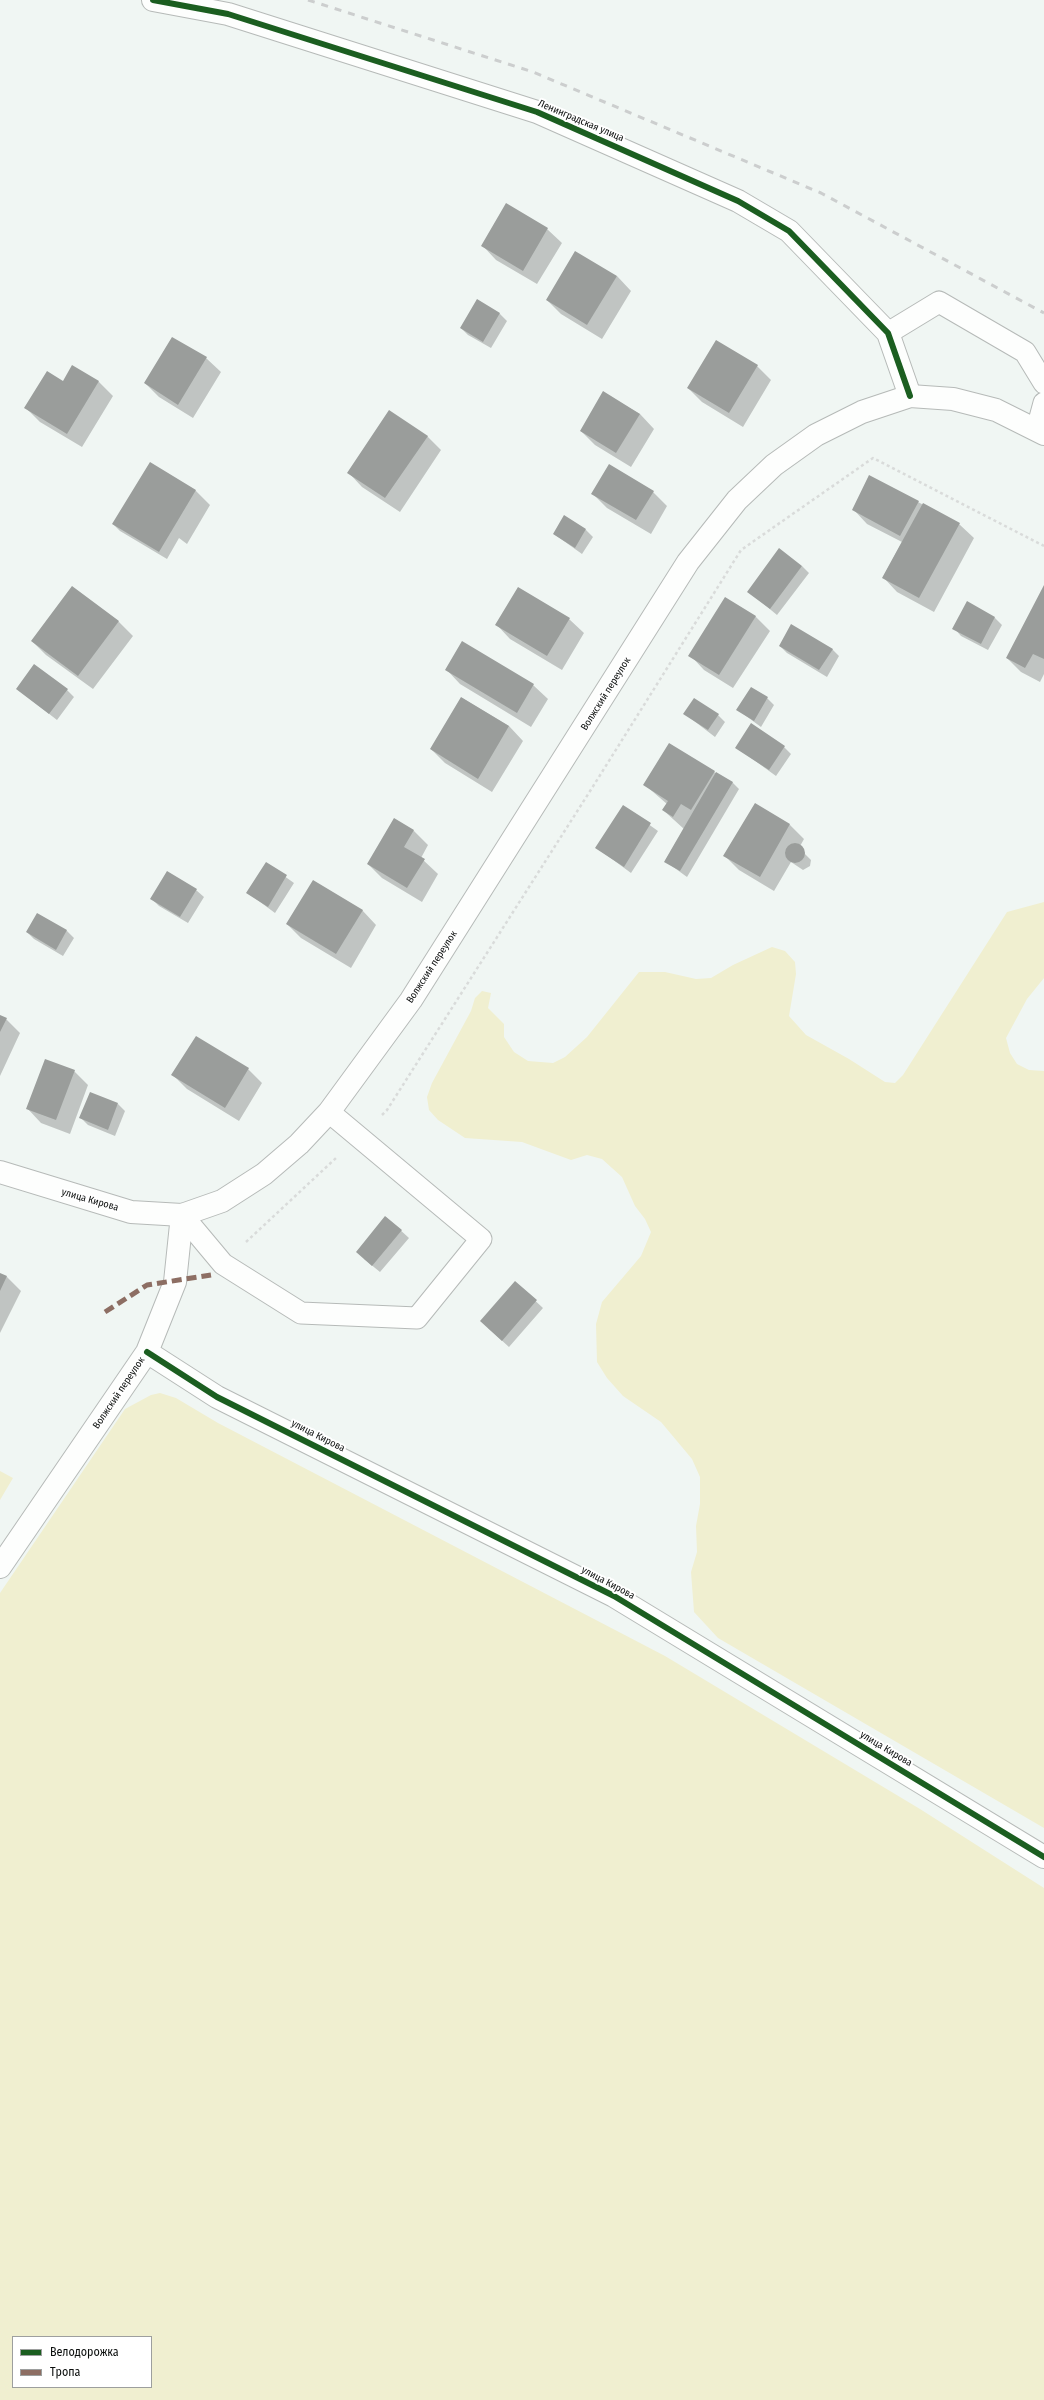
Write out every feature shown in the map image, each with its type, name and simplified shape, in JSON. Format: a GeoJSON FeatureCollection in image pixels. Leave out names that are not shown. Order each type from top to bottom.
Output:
{"type":"FeatureCollection","features":[{"type":"Feature","properties":{"kind":"street","name":"Ленинградская улица"},"geometry":{"type":"LineString","coordinates":[[152,0],[228,14],[537,112],[738,201],[789,232],[888,333],[910,396]]}},
{"type":"Feature","properties":{"kind":"street"},"geometry":{"type":"LineString","coordinates":[[910,396],[953,399],[967,402],[996,410],[1041,431]]}},
{"type":"Feature","properties":{"kind":"street","name":"Волжский переулок"},"geometry":{"type":"LineString","coordinates":[[0,1567],[147,1352],[175,1282],[182,1215],[222,1201],[264,1174],[299,1144],[329,1112],[411,1000],[688,562],[737,500],[774,465],[816,435],[862,412],[910,396]]}},
{"type":"Feature","properties":{"kind":"street","name":"улица Кирова"},"geometry":{"type":"LineString","coordinates":[[0,1172],[131,1212],[182,1215]]}},
{"type":"Feature","properties":{"kind":"street","name":"улица Кирова"},"geometry":{"type":"LineString","coordinates":[[147,1352],[217,1397],[614,1596],[1044,1857]]}},
{"type":"Feature","properties":{"kind":"lane"},"geometry":{"type":"LineString","coordinates":[[888,333],[938,302],[1025,352],[1044,383]]}},
{"type":"Feature","properties":{"kind":"lane"},"geometry":{"type":"LineString","coordinates":[[1041,431],[1044,403]]}},
{"type":"Feature","properties":{"kind":"lane"},"geometry":{"type":"LineString","coordinates":[[182,1215],[223,1264],[301,1313],[417,1318],[481,1239],[329,1112]]}},
{"type":"Feature","properties":{"kind":"path"},"geometry":{"type":"LineString","coordinates":[[223,1264],[388,1110],[741,550],[873,458],[1044,546]]}},
{"type":"Feature","properties":{"kind":"green space"},"geometry":{"type":"Polygon","coordinates":[[[1044,902],[1044,978],[1027,999],[1006,1038],[1010,1053],[1017,1064],[1029,1070],[1044,1071],[1044,1828],[718,1638],[694,1612],[691,1572],[697,1552],[696,1526],[700,1504],[700,1477],[692,1459],[661,1422],[623,1396],[607,1378],[597,1362],[596,1324],[602,1302],[641,1256],[651,1232],[645,1219],[635,1206],[622,1177],[602,1159],[587,1155],[571,1160],[522,1142],[465,1138],[438,1120],[429,1110],[427,1097],[432,1083],[471,1011],[475,998],[482,991],[491,993],[488,1008],[504,1024],[504,1037],[514,1052],[528,1061],[553,1063],[565,1057],[587,1037],[639,972],[665,972],[696,979],[711,978],[733,965],[772,947],[785,951],[795,962],[796,974],[789,1016],[806,1035],[849,1059],[885,1082],[895,1083],[903,1075],[1007,912],[1044,902]]]}},
{"type":"Feature","properties":{"kind":"green space"},"geometry":{"type":"Polygon","coordinates":[[[160,1393],[176,1398],[218,1423],[665,1656],[920,1809],[1044,1888],[1044,2400],[0,2400],[0,1593],[125,1409],[151,1395],[160,1393]]]}},
{"type":"Feature","properties":{"kind":"green space"},"geometry":{"type":"Polygon","coordinates":[[[0,1471],[13,1478],[0,1500],[0,1471]]]}},
{"type":"Feature","properties":{"kind":"building"},"geometry":{"type":"Polygon","coordinates":[[[506,203],[548,228],[523,271],[481,246],[506,203]]]}},
{"type":"Feature","properties":{"kind":"building"},"geometry":{"type":"Polygon","coordinates":[[[575,251],[617,276],[587,325],[546,300],[575,251]]]}},
{"type":"Feature","properties":{"kind":"building"},"geometry":{"type":"Polygon","coordinates":[[[477,299],[500,313],[483,342],[460,328],[477,299]]]}},
{"type":"Feature","properties":{"kind":"building"},"geometry":{"type":"Polygon","coordinates":[[[172,337],[207,357],[178,405],[144,383],[172,337]]]}},
{"type":"Feature","properties":{"kind":"building"},"geometry":{"type":"Polygon","coordinates":[[[716,340],[758,365],[729,413],[687,388],[716,340]]]}},
{"type":"Feature","properties":{"kind":"building"},"geometry":{"type":"Polygon","coordinates":[[[72,365],[99,381],[67,434],[24,408],[47,371],[63,381],[72,365]]]}},
{"type":"Feature","properties":{"kind":"building"},"geometry":{"type":"Polygon","coordinates":[[[603,391],[640,414],[616,453],[580,431],[603,391]]]}},
{"type":"Feature","properties":{"kind":"building"},"geometry":{"type":"Polygon","coordinates":[[[389,410],[428,436],[385,498],[347,473],[389,410]]]}},
{"type":"Feature","properties":{"kind":"building"},"geometry":{"type":"Polygon","coordinates":[[[150,462],[196,490],[159,552],[112,524],[150,462]]]}},
{"type":"Feature","properties":{"kind":"building"},"geometry":{"type":"Polygon","coordinates":[[[609,464],[654,491],[636,520],[591,494],[609,464]]]}},
{"type":"Feature","properties":{"kind":"building"},"geometry":{"type":"Polygon","coordinates":[[[869,475],[919,501],[900,536],[852,510],[869,475]]]}},
{"type":"Feature","properties":{"kind":"building"},"geometry":{"type":"Polygon","coordinates":[[[923,503],[960,523],[919,598],[882,578],[923,503]]]}},
{"type":"Feature","properties":{"kind":"building"},"geometry":{"type":"Polygon","coordinates":[[[564,515],[586,529],[575,548],[553,534],[564,515]]]}},
{"type":"Feature","properties":{"kind":"building"},"geometry":{"type":"Polygon","coordinates":[[[779,548],[802,566],[770,609],[747,592],[779,548]]]}},
{"type":"Feature","properties":{"kind":"building"},"geometry":{"type":"Polygon","coordinates":[[[1044,585],[1044,659],[1033,654],[1025,668],[1006,658],[1044,585]]]}},
{"type":"Feature","properties":{"kind":"building"},"geometry":{"type":"Polygon","coordinates":[[[72,586],[119,621],[78,676],[31,641],[72,586]]]}},
{"type":"Feature","properties":{"kind":"building"},"geometry":{"type":"Polygon","coordinates":[[[518,587],[570,618],[547,656],[495,625],[518,587]]]}},
{"type":"Feature","properties":{"kind":"building"},"geometry":{"type":"Polygon","coordinates":[[[725,597],[756,616],[719,675],[688,656],[725,597]]]}},
{"type":"Feature","properties":{"kind":"building"},"geometry":{"type":"Polygon","coordinates":[[[967,601],[995,617],[981,644],[952,629],[967,601]]]}},
{"type":"Feature","properties":{"kind":"building"},"geometry":{"type":"Polygon","coordinates":[[[791,624],[833,649],[819,670],[779,646],[791,624]]]}},
{"type":"Feature","properties":{"kind":"building"},"geometry":{"type":"Polygon","coordinates":[[[462,641],[534,684],[517,713],[445,670],[462,641]]]}},
{"type":"Feature","properties":{"kind":"building"},"geometry":{"type":"Polygon","coordinates":[[[34,664],[68,689],[49,714],[16,689],[34,664]]]}},
{"type":"Feature","properties":{"kind":"building"},"geometry":{"type":"Polygon","coordinates":[[[751,687],[768,697],[754,721],[736,710],[751,687]]]}},
{"type":"Feature","properties":{"kind":"building"},"geometry":{"type":"Polygon","coordinates":[[[461,697],[509,726],[478,779],[430,749],[461,697]]]}},
{"type":"Feature","properties":{"kind":"building"},"geometry":{"type":"Polygon","coordinates":[[[694,698],[719,714],[708,730],[683,714],[694,698]]]}},
{"type":"Feature","properties":{"kind":"building"},"geometry":{"type":"Polygon","coordinates":[[[751,723],[785,746],[769,770],[735,748],[751,723]]]}},
{"type":"Feature","properties":{"kind":"building"},"geometry":{"type":"Polygon","coordinates":[[[669,743],[715,771],[691,810],[681,804],[673,817],[662,810],[668,801],[643,785],[669,743]]]}},
{"type":"Feature","properties":{"kind":"building"},"geometry":{"type":"Polygon","coordinates":[[[716,772],[733,782],[680,871],[664,862],[716,772]]]}},
{"type":"Feature","properties":{"kind":"building"},"geometry":{"type":"Polygon","coordinates":[[[755,803],[790,824],[760,877],[723,856],[755,803]]]}},
{"type":"Feature","properties":{"kind":"building"},"geometry":{"type":"Polygon","coordinates":[[[623,805],[651,823],[624,867],[595,848],[623,805]]]}},
{"type":"Feature","properties":{"kind":"building"},"geometry":{"type":"Polygon","coordinates":[[[394,818],[414,830],[404,847],[425,859],[407,888],[367,864],[394,818]]]}},
{"type":"Feature","properties":{"kind":"building"},"geometry":{"type":"Polygon","coordinates":[[[795,843],[802,846],[805,853],[802,860],[795,863],[788,860],[785,853],[788,846],[795,843]]]}},
{"type":"Feature","properties":{"kind":"building"},"geometry":{"type":"Polygon","coordinates":[[[266,862],[287,875],[268,907],[246,893],[266,862]]]}},
{"type":"Feature","properties":{"kind":"building"},"geometry":{"type":"Polygon","coordinates":[[[167,871],[197,889],[180,917],[150,899],[167,871]]]}},
{"type":"Feature","properties":{"kind":"building"},"geometry":{"type":"Polygon","coordinates":[[[313,880],[363,910],[336,954],[286,924],[313,880]]]}},
{"type":"Feature","properties":{"kind":"building"},"geometry":{"type":"Polygon","coordinates":[[[37,913],[67,930],[56,950],[26,932],[37,913]]]}},
{"type":"Feature","properties":{"kind":"building"},"geometry":{"type":"Polygon","coordinates":[[[0,1015],[7,1018],[0,1032],[0,1015]]]}},
{"type":"Feature","properties":{"kind":"building"},"geometry":{"type":"Polygon","coordinates":[[[196,1036],[249,1068],[225,1108],[171,1075],[196,1036]]]}},
{"type":"Feature","properties":{"kind":"building"},"geometry":{"type":"Polygon","coordinates":[[[45,1059],[75,1070],[56,1120],[26,1109],[45,1059]]]}},
{"type":"Feature","properties":{"kind":"building"},"geometry":{"type":"Polygon","coordinates":[[[90,1092],[118,1103],[108,1130],[79,1118],[90,1092]]]}},
{"type":"Feature","properties":{"kind":"building"},"geometry":{"type":"Polygon","coordinates":[[[385,1216],[402,1230],[372,1266],[356,1252],[385,1216]]]}},
{"type":"Feature","properties":{"kind":"building"},"geometry":{"type":"Polygon","coordinates":[[[0,1273],[7,1276],[0,1291],[0,1273]]]}},
{"type":"Feature","properties":{"kind":"building"},"geometry":{"type":"Polygon","coordinates":[[[515,1281],[537,1300],[502,1341],[480,1321],[515,1281]]]}},
{"type":"Feature","properties":{"kind":"railway"},"geometry":{"type":"LineString","coordinates":[[308,0],[533,72],[821,193],[1044,313]]}},
{"type":"Feature","properties":{"kind":"marked path"},"geometry":{"type":"LineString","coordinates":[[105,1312],[147,1285],[211,1275]]}},
{"type":"Feature","properties":{"kind":"cycle path"},"geometry":{"type":"LineString","coordinates":[[153,0],[228,14],[537,112],[738,201],[789,231],[888,333],[910,396]]}},
{"type":"Feature","properties":{"kind":"cycle path"},"geometry":{"type":"LineString","coordinates":[[147,1352],[217,1397],[614,1596],[1044,1857]]}}]}
